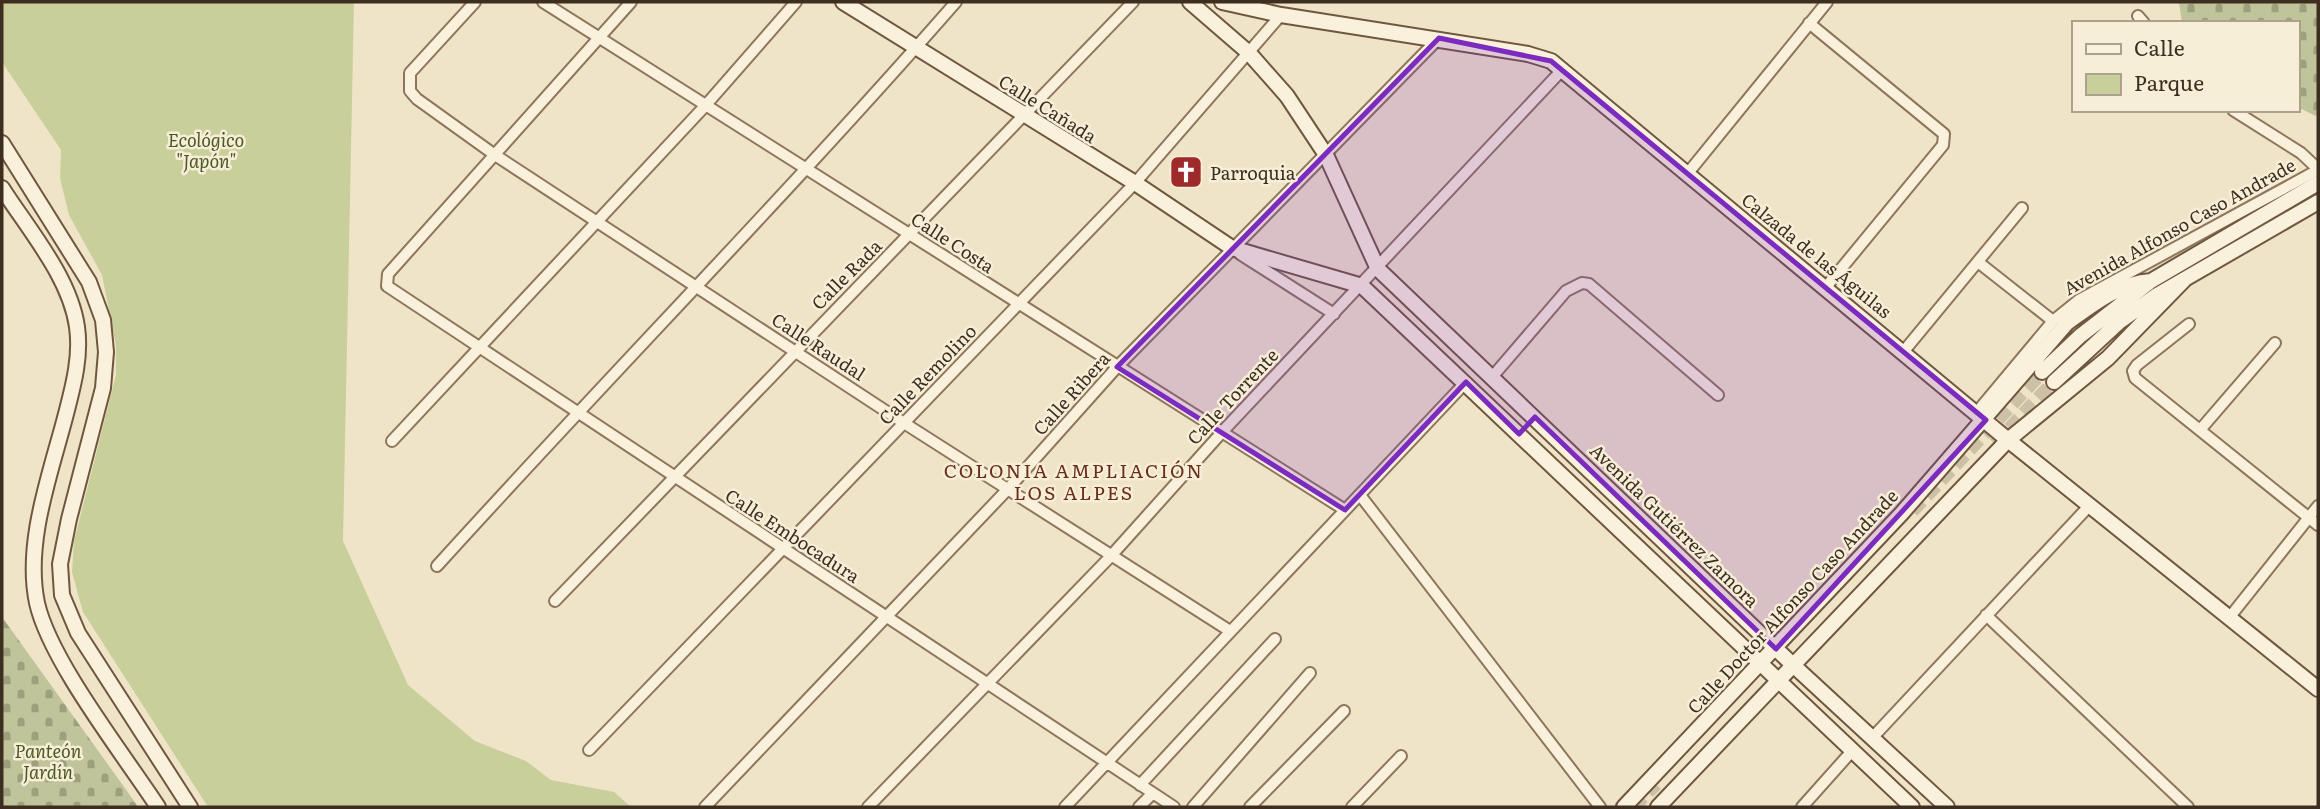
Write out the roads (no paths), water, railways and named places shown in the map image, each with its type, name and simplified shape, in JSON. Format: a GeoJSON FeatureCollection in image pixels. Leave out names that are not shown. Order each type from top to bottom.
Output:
{"type":"FeatureCollection","features":[{"type":"Feature","properties":{"kind":"main road","name":"Calle Cañada"},"geometry":{"type":"LineString","coordinates":[[843,2],[1135,183],[1232,248],[1362,286]]}},
{"type":"Feature","properties":{"kind":"main road"},"geometry":{"type":"LineString","coordinates":[[1190,2],[1249,53],[1287,96],[1326,155],[1378,269]]}},
{"type":"Feature","properties":{"kind":"main road","name":"Calzada de las Águilas"},"geometry":{"type":"LineString","coordinates":[[1222,2],[1281,15],[1439,38],[1528,54],[1551,61],[1904,351],[2008,440],[2318,689]]}},
{"type":"Feature","properties":{"kind":"main road"},"geometry":{"type":"LineString","coordinates":[[2,143],[89,282],[103,320],[106,352],[103,388],[60,564],[62,595],[78,633],[190,807]]}},
{"type":"Feature","properties":{"kind":"main road","name":"Avenida Alfonso Caso Andrade"},"geometry":{"type":"LineString","coordinates":[[2318,183],[2151,281],[2080,337],[2048,377],[2157,295],[2318,202]]}},
{"type":"Feature","properties":{"kind":"main road"},"geometry":{"type":"LineString","coordinates":[[2,188],[55,272],[71,304],[77,327],[75,379],[41,511],[35,560],[37,603],[61,657],[158,807]]}},
{"type":"Feature","properties":{"kind":"main road","name":"Avenida Gutiérrez Zamora"},"geometry":{"type":"LineString","coordinates":[[1378,269],[1776,649],[1947,807]]}},
{"type":"Feature","properties":{"kind":"main road"},"geometry":{"type":"LineString","coordinates":[[1658,807],[2008,440],[2108,358],[2184,280]]}},
{"type":"Feature","properties":{"kind":"main road","name":"Calle Doctor Alfonso Caso Andrade"},"geometry":{"type":"LineString","coordinates":[[1624,807],[1776,649],[1981,416],[2067,323],[2097,301],[2134,282],[2151,281]]}},
{"type":"Feature","properties":{"kind":"main road"},"geometry":{"type":"LineString","coordinates":[[1362,286],[1912,807]]}},
{"type":"Feature","properties":{"kind":"main road"},"geometry":{"type":"LineString","coordinates":[[1519,434],[1535,417]]}},
{"type":"Feature","properties":{"kind":"street","name":"Calle Raudal"},"geometry":{"type":"LineString","coordinates":[[475,2],[411,73],[408,82],[410,91],[417,99],[495,155],[904,423],[1110,557],[1230,631]]}},
{"type":"Feature","properties":{"kind":"street","name":"Calle Costa"},"geometry":{"type":"LineString","coordinates":[[543,2],[1345,510]]}},
{"type":"Feature","properties":{"kind":"street"},"geometry":{"type":"LineString","coordinates":[[495,155],[631,2]]}},
{"type":"Feature","properties":{"kind":"street"},"geometry":{"type":"LineString","coordinates":[[392,441],[705,106],[796,2]]}},
{"type":"Feature","properties":{"kind":"street"},"geometry":{"type":"LineString","coordinates":[[437,566],[576,411],[807,169],[956,2]]}},
{"type":"Feature","properties":{"kind":"street","name":"Calle Rada"},"geometry":{"type":"LineString","coordinates":[[555,601],[1133,2]]}},
{"type":"Feature","properties":{"kind":"street"},"geometry":{"type":"LineString","coordinates":[[1688,173],[1827,2]]}},
{"type":"Feature","properties":{"kind":"street","name":"Calle Remolino"},"geometry":{"type":"LineString","coordinates":[[590,750],[1135,183],[1281,15]]}},
{"type":"Feature","properties":{"kind":"street"},"geometry":{"type":"LineString","coordinates":[[1809,23],[1944,134],[1943,145],[1826,287]]}},
{"type":"Feature","properties":{"kind":"street","name":"Calle Ribera"},"geometry":{"type":"LineString","coordinates":[[705,807],[884,616],[1007,490],[1117,367],[1439,38]]}},
{"type":"Feature","properties":{"kind":"street","name":"Calle Torrente"},"geometry":{"type":"LineString","coordinates":[[868,807],[1110,557],[1223,431],[1563,69]]}},
{"type":"Feature","properties":{"kind":"street"},"geometry":{"type":"LineString","coordinates":[[2235,112],[2301,153],[2318,169]]}},
{"type":"Feature","properties":{"kind":"street","name":"Calle Embocadura"},"geometry":{"type":"LineString","coordinates":[[495,155],[388,274],[387,286],[393,292],[1174,807]]}},
{"type":"Feature","properties":{"kind":"street","name":"Avenida Alfonso Caso Andrade"},"geometry":{"type":"LineString","coordinates":[[1981,416],[2053,321],[2103,286],[2318,169]]}},
{"type":"Feature","properties":{"kind":"street"},"geometry":{"type":"LineString","coordinates":[[1904,351],[2022,208]]}},
{"type":"Feature","properties":{"kind":"street","name":"Calle Cañada"},"geometry":{"type":"LineString","coordinates":[[1232,248],[1334,314]]}},
{"type":"Feature","properties":{"kind":"street"},"geometry":{"type":"LineString","coordinates":[[1978,262],[2053,321]]}},
{"type":"Feature","properties":{"kind":"street"},"geometry":{"type":"LineString","coordinates":[[1493,376],[1566,291],[1582,283],[1589,284],[1718,396]]}},
{"type":"Feature","properties":{"kind":"street"},"geometry":{"type":"LineString","coordinates":[[2189,324],[2137,365],[2133,371],[2139,383],[2314,521]]}},
{"type":"Feature","properties":{"kind":"street"},"geometry":{"type":"LineString","coordinates":[[2200,430],[2275,343]]}},
{"type":"Feature","properties":{"kind":"street"},"geometry":{"type":"LineString","coordinates":[[1065,807],[1466,382]]}},
{"type":"Feature","properties":{"kind":"street"},"geometry":{"type":"LineString","coordinates":[[1360,495],[1600,807]]}},
{"type":"Feature","properties":{"kind":"street"},"geometry":{"type":"LineString","coordinates":[[1873,737],[2090,505]]}},
{"type":"Feature","properties":{"kind":"street"},"geometry":{"type":"LineString","coordinates":[[2229,618],[2314,521],[2318,506]]}},
{"type":"Feature","properties":{"kind":"street"},"geometry":{"type":"LineString","coordinates":[[1986,615],[2188,807]]}},
{"type":"Feature","properties":{"kind":"street"},"geometry":{"type":"LineString","coordinates":[[1140,785],[1275,639]]}},
{"type":"Feature","properties":{"kind":"street"},"geometry":{"type":"LineString","coordinates":[[1193,807],[1310,673]]}},
{"type":"Feature","properties":{"kind":"street"},"geometry":{"type":"LineString","coordinates":[[1250,807],[1344,711]]}},
{"type":"Feature","properties":{"kind":"street"},"geometry":{"type":"LineString","coordinates":[[1802,807],[1853,751]]}},
{"type":"Feature","properties":{"kind":"street"},"geometry":{"type":"LineString","coordinates":[[1352,807],[1401,756]]}},
{"type":"Feature","properties":{"kind":"street"},"geometry":{"type":"LineString","coordinates":[[1139,807],[1153,793]]}},
{"type":"Feature","properties":{"kind":"tunnel"},"geometry":{"type":"LineString","coordinates":[[1912,511],[2042,372]]}},
{"type":"Feature","properties":{"kind":"tunnel"},"geometry":{"type":"LineString","coordinates":[[1995,444],[2054,382]]}},
{"type":"Feature","properties":{"kind":"tunnel"},"geometry":{"type":"LineString","coordinates":[[1633,807],[1656,784]]}},
{"type":"Feature","properties":{"kind":"place","name":"Parroquia"},"geometry":{"type":"Point","coordinates":[1186,172]}},
{"type":"Feature","properties":{"kind":"district","name":"COLONIA AMPLIACIÓN LOS ALPES"},"geometry":{"type":"Point","coordinates":[1074,481]}},
{"type":"Feature","properties":{"kind":"park label","name":"Ecológico \"Japón\""},"geometry":{"type":"Point","coordinates":[206,149]}},
{"type":"Feature","properties":{"kind":"park label","name":"Panteón Jardín"},"geometry":{"type":"Point","coordinates":[48,760]}}]}
